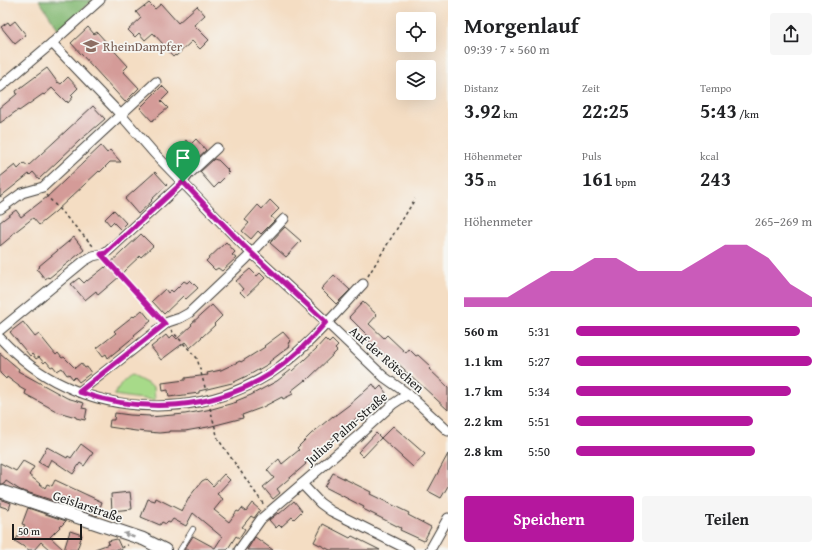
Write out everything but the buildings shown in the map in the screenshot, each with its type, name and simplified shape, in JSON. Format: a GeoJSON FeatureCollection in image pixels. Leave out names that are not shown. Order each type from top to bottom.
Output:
{"type":"FeatureCollection","features":[{"type":"Feature","properties":{"kind":"street"},"geometry":{"type":"LineString","coordinates":[[0,87],[100,0]]}},
{"type":"Feature","properties":{"kind":"street","name":"Auf der Rötschen"},"geometry":{"type":"LineString","coordinates":[[52,43],[121,115],[154,153],[252,253],[384,377],[408,394],[448,431]]}},
{"type":"Feature","properties":{"kind":"street"},"geometry":{"type":"LineString","coordinates":[[0,209],[22,193],[43,187],[156,82]]}},
{"type":"Feature","properties":{"kind":"street"},"geometry":{"type":"LineString","coordinates":[[0,330],[84,261],[93,256],[106,253],[183,182],[188,175],[217,148]]}},
{"type":"Feature","properties":{"kind":"street"},"geometry":{"type":"LineString","coordinates":[[79,392],[170,320],[184,317],[252,253],[284,219]]}},
{"type":"Feature","properties":{"kind":"street"},"geometry":{"type":"LineString","coordinates":[[0,338],[12,351],[35,369],[62,385],[79,392],[125,404],[169,406],[188,404],[230,394],[270,373],[304,346],[363,284]]}},
{"type":"Feature","properties":{"kind":"street","name":"Julius-Palm-Straße"},"geometry":{"type":"LineString","coordinates":[[239,550],[261,519],[268,512],[359,435],[393,404],[408,394]]}},
{"type":"Feature","properties":{"kind":"street"},"geometry":{"type":"LineString","coordinates":[[302,484],[330,511],[409,550]]}},
{"type":"Feature","properties":{"kind":"street","name":"Geislarstraße"},"geometry":{"type":"LineString","coordinates":[[0,491],[143,539],[165,550]]}},
{"type":"Feature","properties":{"kind":"street"},"geometry":{"type":"LineString","coordinates":[[430,550],[448,518]]}},
{"type":"Feature","properties":{"kind":"lane"},"geometry":{"type":"LineString","coordinates":[[180,550],[193,529]]}},
{"type":"Feature","properties":{"kind":"path"},"geometry":{"type":"LineString","coordinates":[[40,188],[197,358],[218,439],[268,512]]}},
{"type":"Feature","properties":{"kind":"path"},"geometry":{"type":"LineString","coordinates":[[363,284],[416,199]]}},
{"type":"Feature","properties":{"kind":"green space"},"geometry":{"type":"Polygon","coordinates":[[[39,0],[93,0],[59,30],[39,0]]]}},
{"type":"Feature","properties":{"kind":"green space"},"geometry":{"type":"Polygon","coordinates":[[[131,375],[154,387],[155,400],[114,395],[123,381],[131,375]]]}},
{"type":"Feature","properties":{"kind":"place","name":"RheinDampfer"},"geometry":{"type":"Point","coordinates":[91,46]}},
{"type":"Feature","properties":{"kind":"route"},"geometry":{"type":"LineString","coordinates":[[183,182],[243,245],[326,322],[304,346],[288,360],[270,373],[230,394],[188,404],[146,406],[125,404],[79,392],[165,324],[101,254],[106,253],[183,182]]}}]}
